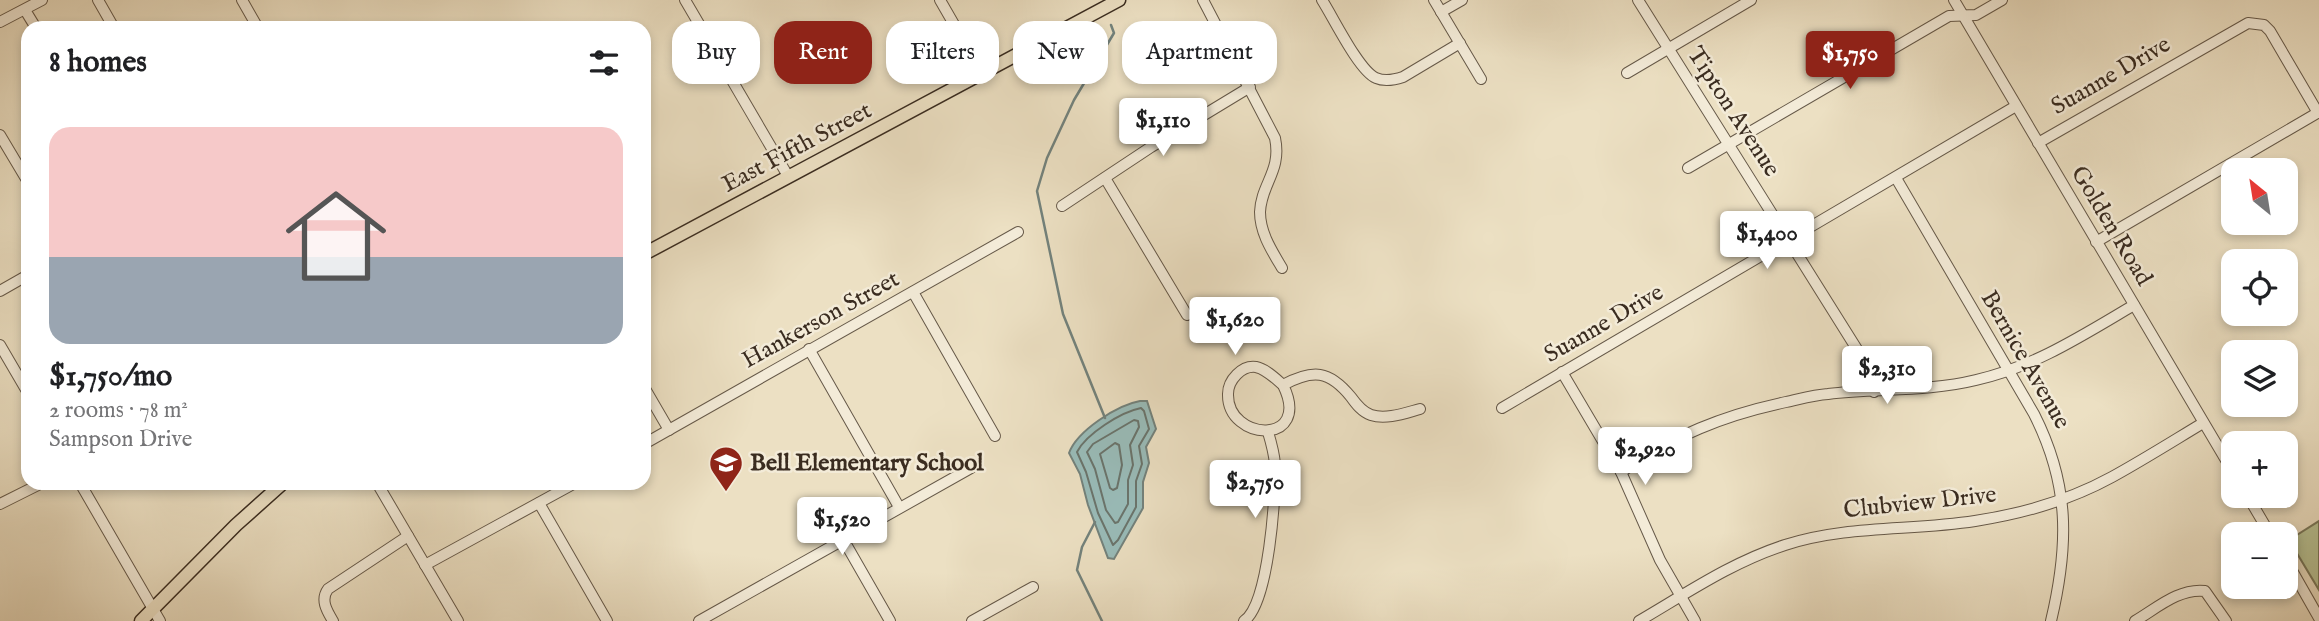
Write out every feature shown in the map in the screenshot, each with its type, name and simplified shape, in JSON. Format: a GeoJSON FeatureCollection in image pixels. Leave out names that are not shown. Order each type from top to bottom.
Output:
{"type":"FeatureCollection","features":[{"type":"Feature","properties":{"kind":"main road","name":"East Fifth Street"},"geometry":{"type":"LineString","coordinates":[[999,64],[1119,0]]}},
{"type":"Feature","properties":{"kind":"main road","name":"East Fifth Street"},"geometry":{"type":"LineString","coordinates":[[651,250],[961,84]]}},
{"type":"Feature","properties":{"kind":"main road"},"geometry":{"type":"LineString","coordinates":[[141,621],[255,507],[276,490]]}},
{"type":"Feature","properties":{"kind":"street"},"geometry":{"type":"LineString","coordinates":[[0,22],[41,0]]}},
{"type":"Feature","properties":{"kind":"street"},"geometry":{"type":"LineString","coordinates":[[98,0],[110,21]]}},
{"type":"Feature","properties":{"kind":"street"},"geometry":{"type":"LineString","coordinates":[[242,0],[254,21]]}},
{"type":"Feature","properties":{"kind":"street"},"geometry":{"type":"LineString","coordinates":[[685,0],[788,176]]}},
{"type":"Feature","properties":{"kind":"street"},"geometry":{"type":"LineString","coordinates":[[940,0],[952,21]]}},
{"type":"Feature","properties":{"kind":"street"},"geometry":{"type":"LineString","coordinates":[[1203,0],[1275,138],[1277,161],[1260,211],[1264,234],[1282,268]]}},
{"type":"Feature","properties":{"kind":"street"},"geometry":{"type":"LineString","coordinates":[[1322,0],[1362,66],[1375,78],[1394,80],[1403,77],[1460,43]]}},
{"type":"Feature","properties":{"kind":"street"},"geometry":{"type":"LineString","coordinates":[[1434,0],[1481,79]]}},
{"type":"Feature","properties":{"kind":"street"},"geometry":{"type":"LineString","coordinates":[[1441,12],[1462,0]]}},
{"type":"Feature","properties":{"kind":"street","name":"Tipton Avenue"},"geometry":{"type":"LineString","coordinates":[[1638,0],[1870,370],[1874,392]]}},
{"type":"Feature","properties":{"kind":"street"},"geometry":{"type":"LineString","coordinates":[[1627,73],[1751,0]]}},
{"type":"Feature","properties":{"kind":"street","name":"Golden Road"},"geometry":{"type":"LineString","coordinates":[[1954,0],[2221,452]]}},
{"type":"Feature","properties":{"kind":"street"},"geometry":{"type":"LineString","coordinates":[[1688,168],[1949,16],[1976,15],[2001,0]]}},
{"type":"Feature","properties":{"kind":"street"},"geometry":{"type":"LineString","coordinates":[[25,9],[32,21]]}},
{"type":"Feature","properties":{"kind":"street","name":"Suanne Drive"},"geometry":{"type":"LineString","coordinates":[[2038,143],[2248,23],[2264,25],[2270,31],[2318,112]]}},
{"type":"Feature","properties":{"kind":"street"},"geometry":{"type":"LineString","coordinates":[[1062,206],[1151,147],[1250,87]]}},
{"type":"Feature","properties":{"kind":"street","name":"Suanne Drive"},"geometry":{"type":"LineString","coordinates":[[1502,408],[2016,106]]}},
{"type":"Feature","properties":{"kind":"street"},"geometry":{"type":"LineString","coordinates":[[2096,242],[2318,112]]}},
{"type":"Feature","properties":{"kind":"street"},"geometry":{"type":"LineString","coordinates":[[0,135],[21,170]]}},
{"type":"Feature","properties":{"kind":"street"},"geometry":{"type":"LineString","coordinates":[[1105,178],[1187,315]]}},
{"type":"Feature","properties":{"kind":"street","name":"Bernice Avenue"},"geometry":{"type":"LineString","coordinates":[[1896,178],[2046,438],[2060,482],[2064,545],[2062,577],[2051,621]]}},
{"type":"Feature","properties":{"kind":"street","name":"Hankerson Street"},"geometry":{"type":"LineString","coordinates":[[651,440],[1018,232]]}},
{"type":"Feature","properties":{"kind":"street"},"geometry":{"type":"LineString","coordinates":[[0,291],[21,279]]}},
{"type":"Feature","properties":{"kind":"street"},"geometry":{"type":"LineString","coordinates":[[912,292],[996,436]]}},
{"type":"Feature","properties":{"kind":"street"},"geometry":{"type":"LineString","coordinates":[[1621,472],[1673,440],[1729,416],[1827,394],[1951,386],[2007,371],[2063,346],[2134,305]]}},
{"type":"Feature","properties":{"kind":"street"},"geometry":{"type":"LineString","coordinates":[[0,345],[21,381]]}},
{"type":"Feature","properties":{"kind":"street"},"geometry":{"type":"LineString","coordinates":[[809,349],[900,507]]}},
{"type":"Feature","properties":{"kind":"street"},"geometry":{"type":"LineString","coordinates":[[1254,367],[1264,370],[1283,385],[1290,402],[1290,412],[1285,420],[1268,432],[1255,430],[1237,415],[1229,401],[1230,384],[1242,370],[1254,367]]}},
{"type":"Feature","properties":{"kind":"street"},"geometry":{"type":"LineString","coordinates":[[1562,372],[1621,472],[1660,560],[1695,621]]}},
{"type":"Feature","properties":{"kind":"street"},"geometry":{"type":"LineString","coordinates":[[1283,385],[1303,376],[1322,375],[1339,383],[1356,404],[1369,414],[1384,416],[1420,409]]}},
{"type":"Feature","properties":{"kind":"street"},"geometry":{"type":"LineString","coordinates":[[651,399],[669,430]]}},
{"type":"Feature","properties":{"kind":"street","name":"Clubview Drive"},"geometry":{"type":"LineString","coordinates":[[1639,621],[1729,567],[1810,538],[1859,530],[1977,521],[2061,499],[2110,478],[2203,423]]}},
{"type":"Feature","properties":{"kind":"street"},"geometry":{"type":"LineString","coordinates":[[1244,621],[1254,611],[1266,569],[1275,475],[1274,454],[1268,432]]}},
{"type":"Feature","properties":{"kind":"street"},"geometry":{"type":"LineString","coordinates":[[699,621],[971,468]]}},
{"type":"Feature","properties":{"kind":"street"},"geometry":{"type":"LineString","coordinates":[[0,504],[28,490]]}},
{"type":"Feature","properties":{"kind":"street"},"geometry":{"type":"LineString","coordinates":[[84,490],[160,621]]}},
{"type":"Feature","properties":{"kind":"street"},"geometry":{"type":"LineString","coordinates":[[381,490],[458,621]]}},
{"type":"Feature","properties":{"kind":"street"},"geometry":{"type":"LineString","coordinates":[[425,565],[562,490]]}},
{"type":"Feature","properties":{"kind":"street"},"geometry":{"type":"LineString","coordinates":[[539,503],[607,621]]}},
{"type":"Feature","properties":{"kind":"street"},"geometry":{"type":"LineString","coordinates":[[332,621],[324,603],[324,595],[328,589],[408,536]]}},
{"type":"Feature","properties":{"kind":"street"},"geometry":{"type":"LineString","coordinates":[[843,539],[890,621]]}},
{"type":"Feature","properties":{"kind":"street"},"geometry":{"type":"LineString","coordinates":[[2298,581],[2319,618]]}},
{"type":"Feature","properties":{"kind":"street"},"geometry":{"type":"LineString","coordinates":[[972,621],[1033,587]]}},
{"type":"Feature","properties":{"kind":"street"},"geometry":{"type":"LineString","coordinates":[[2135,621],[2182,593],[2195,590],[2206,590],[2226,621]]}},
{"type":"Feature","properties":{"kind":"green space"},"geometry":{"type":"Polygon","coordinates":[[[2319,521],[2319,590],[2298,555],[2298,534],[2319,521]]]}},
{"type":"Feature","properties":{"kind":"water"},"geometry":{"type":"Polygon","coordinates":[[[1140,401],[1147,401],[1156,429],[1146,447],[1149,463],[1143,482],[1143,508],[1114,559],[1108,558],[1088,505],[1080,474],[1069,453],[1080,436],[1099,420],[1140,401]]]}},
{"type":"Feature","properties":{"kind":"waterway"},"geometry":{"type":"LineString","coordinates":[[1105,418],[1063,314],[1037,191],[1047,158],[1074,100],[1114,33],[1111,25]]}},
{"type":"Feature","properties":{"kind":"waterway"},"geometry":{"type":"LineString","coordinates":[[1095,522],[1082,547],[1077,570],[1102,621]]}},
{"type":"Feature","properties":{"kind":"place","name":"Bell Elementary School"},"geometry":{"type":"Point","coordinates":[726,493]}}]}
